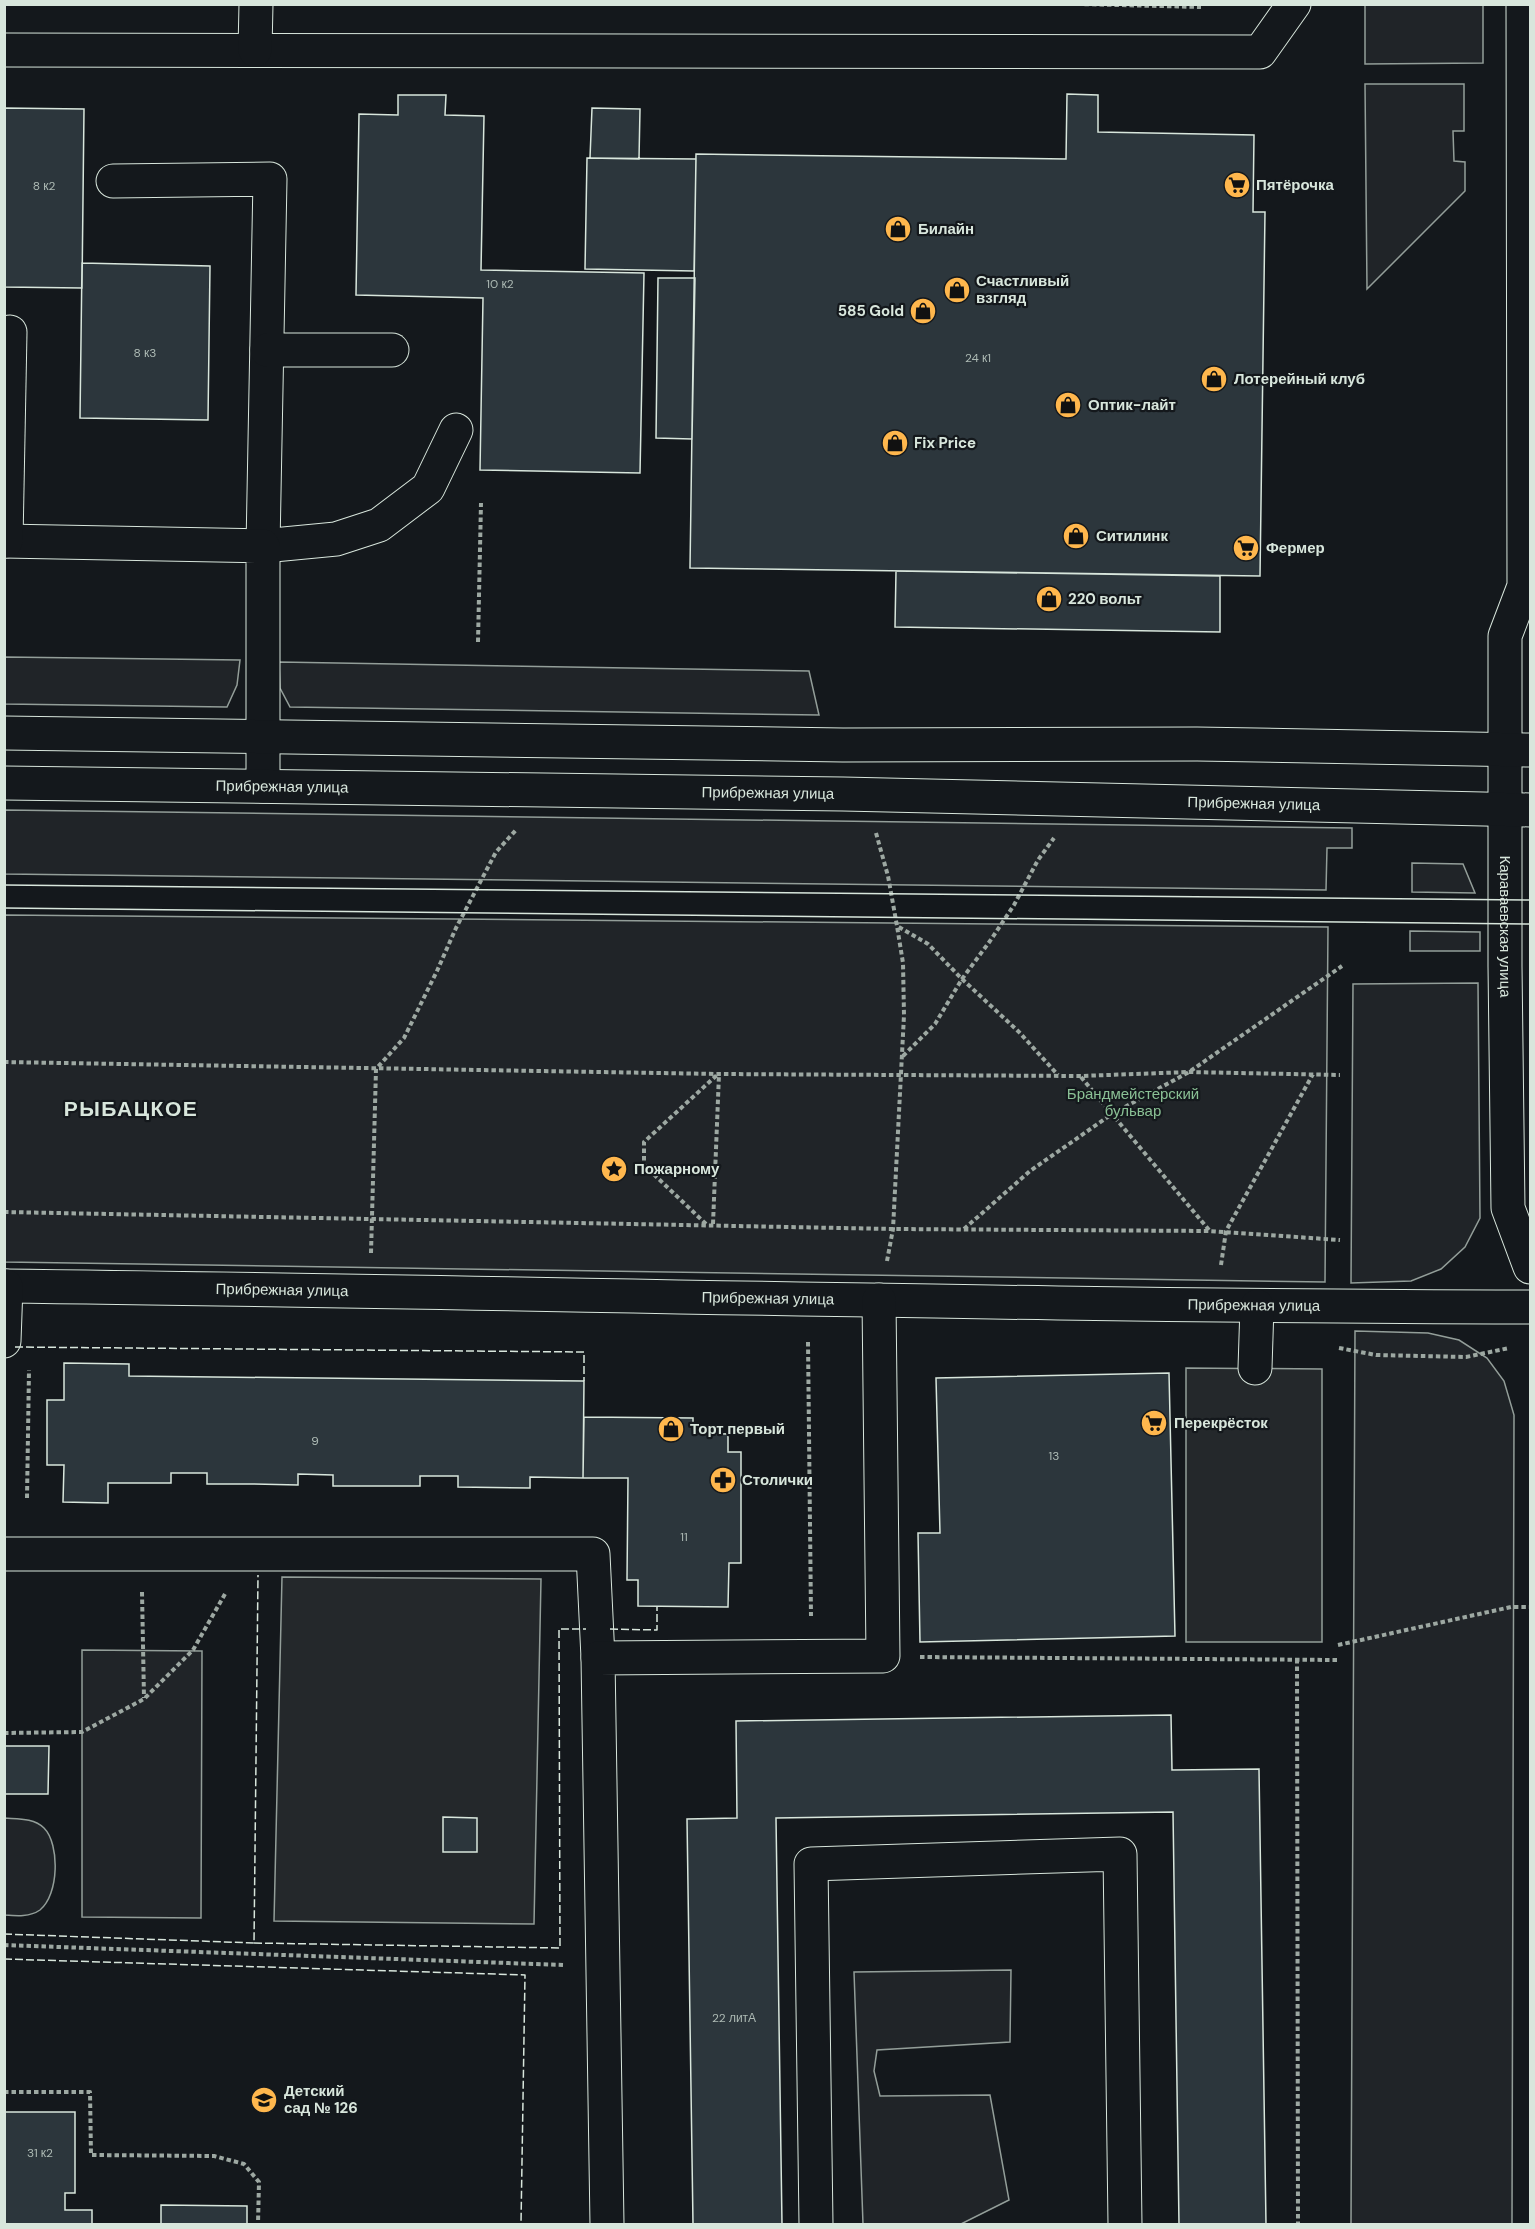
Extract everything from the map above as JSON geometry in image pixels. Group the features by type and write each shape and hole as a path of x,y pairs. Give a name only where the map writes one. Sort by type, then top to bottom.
{"street":[{"path":"255,50 256,4"},
{"path":"4,50 1260,52 1294,4"},
{"name":"Караваевская улица","path":"1523,4 1526,130 1527,592 1505,636 1518,749 1508,1208 1530,1267"},
{"path":"112,181 270,179 263,546 263,786"},
{"path":"10,332 5,541 263,546 336,539 379,525 428,488 456,430"},
{"path":"267,350 392,350"},
{"path":"4,733 843,746 1197,744 1518,749"},
{"path":"843,746 843,794"},
{"name":"Прибрежная улица","path":"4,783 843,794 1518,809"},
{"path":"5,1286 17,1350"},
{"name":"Прибрежная улица","path":"5,1286 370,1290 1257,1306 1530,1307"},
{"path":"598,1658 883,1656 879,1300"},
{"path":"1255,1368 1257,1306"},
{"path":"4,1554 593,1554 598,1658 607,2224"},
{"path":"816,2224 811,1864 1120,1854 1125,2224"}],"path":[{"path":"1077,4 1201,7"},
{"path":"478,642 481,503"},
{"path":"370,1290 376,1069 404,1038 456,928 496,852 523,822"},
{"path":"873,823 888,876 903,963 904,1016 893,1229 879,1300"},
{"path":"903,1056 935,1024 962,979 1014,905 1038,860 1056,836"},
{"path":"897,926 928,944 1020,1032 1059,1076"},
{"path":"963,1229 1030,1172 1112,1114 1189,1072 1342,966"},
{"path":"4,1062 719,1074 1081,1076 1189,1072 1340,1076"},
{"path":"706,1224 644,1165 644,1142 719,1074"},
{"path":"713,1224 719,1074"},
{"path":"1215,1305 1226,1232 1313,1074"},
{"path":"1081,1076 1209,1231"},
{"path":"4,1212 893,1229 1209,1231 1340,1240"},
{"path":"808,1342 811,1656"},
{"path":"1339,1348 1376,1355 1466,1357 1520,1346"},
{"path":"17,1350 27,1498"},
{"path":"141,1554 144,1699"},
{"path":"4,1733 82,1732 144,1699 193,1650 247,1554"},
{"path":"1338,1644 1511,1607 1530,1607"},
{"path":"883,1656 1339,1660"},
{"path":"1298,1659 1298,2224"},
{"path":"4,1945 603,1966"},
{"path":"4,2091 90,2092 91,2155 214,2156 244,2164 259,2182 258,2224"}],"green space":[{"path":"1365,5 1483,5 1483,63 1365,64"},
{"path":"1365,84 1464,84 1464,131 1453,131 1454,161 1465,162 1465,191 1367,289"},
{"path":"5,657 240,660 237,685 227,707 5,704"},
{"path":"279,662 809,671 819,715 290,707 280,688"},
{"path":"5,810 1352,828 1352,848 1327,848 1326,890 5,874"},
{"path":"1412,863 1463,864 1475,893 1412,892"},
{"name":"Брандмейстерский бульвар","path":"5,915 1328,927 1325,1282 5,1262"},
{"path":"1410,931 1480,932 1480,951 1410,951"},
{"path":"1478,983 1480,1218 1465,1247 1441,1269 1411,1281 1351,1283 1353,984"},
{"path":"1355,1331 1428,1333 1459,1340 1487,1358 1504,1381 1514,1415 1512,2224 1351,2224"},
{"path":"82,1650 202,1651 201,1918 82,1917"},
{"path":"5,1818 36,1822 44,1828 53,1845 55,1869 51,1893 40,1910 32,1914 5,1915"},
{"path":"1011,1970 1010,2042 877,2050 874,2071 880,2096 990,2095 1009,2200 961,2224 863,2224 854,1972"}],"shaded area":[{"path":"1186,1368 1322,1369 1322,1642 1186,1642"},
{"path":"282,1577 541,1579 534,1924 274,1921"}],"building":[{"path":"1067,94 1098,95 1098,132 1254,135 1253,212 1265,212 1260,576 690,568 696,154 1066,159"},
{"path":"398,95 446,95 445,115 484,116 481,270 644,273 640,473 480,470 483,298 356,295 359,114 398,115"},
{"path":"4,108 84,109 82,288 4,287"},
{"path":"592,108 640,109 639,159 590,158"},
{"path":"587,158 696,159 694,271 585,269"},
{"path":"82,263 210,266 208,420 80,418"},
{"path":"658,278 695,278 692,439 656,438"},
{"path":"896,571 1220,576 1220,632 895,627"},
{"path":"64,1363 129,1364 129,1376 584,1381 583,1478 530,1477 530,1488 458,1487 458,1476 420,1476 420,1486 333,1486 333,1475 298,1474 298,1485 207,1484 207,1473 171,1473 171,1483 108,1483 108,1503 63,1502 64,1465 47,1465 47,1400 64,1400"},
{"path":"1169,1373 1175,1636 920,1642 918,1533 940,1533 936,1378"},
{"path":"584,1417 693,1418 693,1433 728,1434 728,1452 741,1452 741,1563 729,1563 728,1607 638,1606 638,1580 627,1580 628,1478 583,1478"},
{"path":"1171,1715 1172,1770 1259,1769 1266,2224 1179,2224 1173,1812 776,1818 782,2224 693,2224 687,1819 737,1818 736,1721"},
{"path":"4,1746 49,1746 48,1794 4,1794"},
{"path":"443,1817 477,1818 477,1852 443,1852"},
{"path":"4,2112 75,2112 75,2193 65,2193 65,2210 92,2210 92,2224 4,2224"},
{"path":"161,2205 247,2206 247,2224 161,2224"}],"tram line":[{"path":"4,885 1530,900"},
{"path":"4,908 1530,924"}],"fence":[{"path":"15,1347 584,1352 584,1381"},
{"path":"4,1934 254,1943 258,1575"},
{"path":"610,1629 657,1630 657,1606"},
{"path":"254,1943 560,1948 559,1629 586,1629"},
{"path":"4,1959 525,1975 521,2224"}],"place":[{"name":"Пятёрочка","path":"1237,185"},
{"name":"Билайн","path":"898,229"},
{"name":"Счастливый взгляд","path":"957,290"},
{"name":"585 Gold","path":"923,311"},
{"name":"Лотерейный клуб","path":"1214,379"},
{"name":"Оптик-лайт","path":"1068,405"},
{"name":"Fix Price","path":"895,443"},
{"name":"Ситилинк","path":"1076,536"},
{"name":"Фермер","path":"1246,548"},
{"name":"220 вольт","path":"1049,599"},
{"name":"Пожарному","path":"614,1169"},
{"name":"Перекрёсток","path":"1154,1423"},
{"name":"Торт первый","path":"671,1429"},
{"name":"Столички","path":"723,1480"},
{"name":"Детский сад № 126","path":"264,2100"}],"district":[{"name":"РЫБАЦКОЕ","path":"131,1109"}]}
